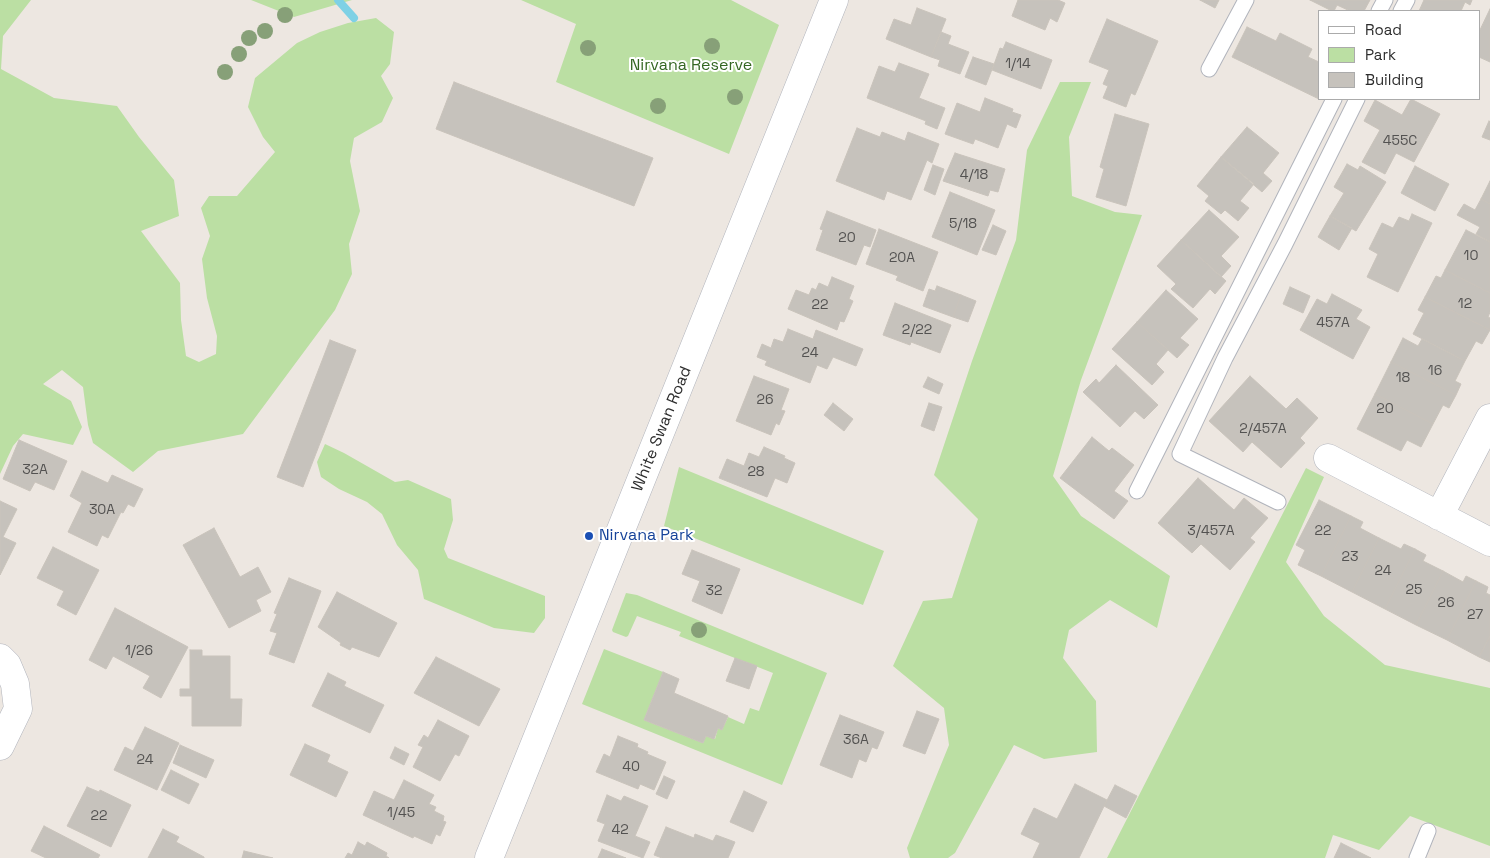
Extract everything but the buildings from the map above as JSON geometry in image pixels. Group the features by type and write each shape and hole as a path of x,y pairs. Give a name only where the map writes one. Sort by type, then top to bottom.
{"main road":[{"name":"White Swan Road","path":"490,858 834,0"},
{"path":"1439,516 1490,418"},
{"path":"1328,458 1439,516 1489,539"},
{"path":"0,658 7,665 16,684 18,709 0,746"}],"lane":[{"path":"1209,69 1246,0"},
{"path":"1137,492 1333,100"},
{"path":"1278,502 1180,454 1225,358 1285,244 1357,100"},
{"path":"1417,858 1428,831"}],"green space":[{"path":"0,0 31,0 3,36 1,69 54,98 117,106 174,180 179,216 141,231 180,283 181,320 186,356 199,362 216,354 217,336 207,298 202,259 210,236 201,208 209,196 237,196 275,152 263,137 248,107 255,78 297,43 320,32 348,23 376,18 394,32 390,64 381,76 393,98 382,122 354,138 350,161 360,211 349,244 352,274 335,310 243,434 158,451 133,472 93,443 88,425 83,387 62,370 43,384 71,401 82,427 73,445 23,434 13,446 0,474"},
{"path":"251,0 352,0 294,17"},
{"name":"Nirvana Reserve","path":"521,0 731,0 779,25 729,154 556,82 576,24"},
{"path":"1060,82 1091,82 1069,137 1072,196 1115,212 1142,215 1081,380 1053,476 1081,516 1170,576 1157,628 1110,600 1069,630 1063,658 1096,701 1097,752 1044,759 1014,745 955,853 948,858 910,858 907,848 949,745 944,708 893,666 923,601 952,598 978,519 934,475 972,361 1016,240 1027,150"},
{"path":"325,444 395,482 408,480 451,499 453,520 444,549 448,558 545,596 545,618 534,633 494,628 424,599 418,570 397,545 382,514 367,502 339,489 321,477 317,462"},
{"path":"679,467 884,551 863,605 664,526"},
{"path":"1306,468 1324,477 1286,562 1324,616 1385,665 1490,688 1490,846 1410,816 1379,850 1333,835 1325,858 1107,858"},
{"path":"626,593 637,595 827,673 782,785 582,704 604,649 663,672 644,720 703,743 706,736 715,739 718,728 722,730 728,717 744,724 750,708 759,711 773,673 679,636 681,632 637,616 628,636 613,632 612,630"}],"waterway":[{"path":"338,0 354,18"}],"place":[{"name":"Nirvana Park","path":"589,536"}]}
